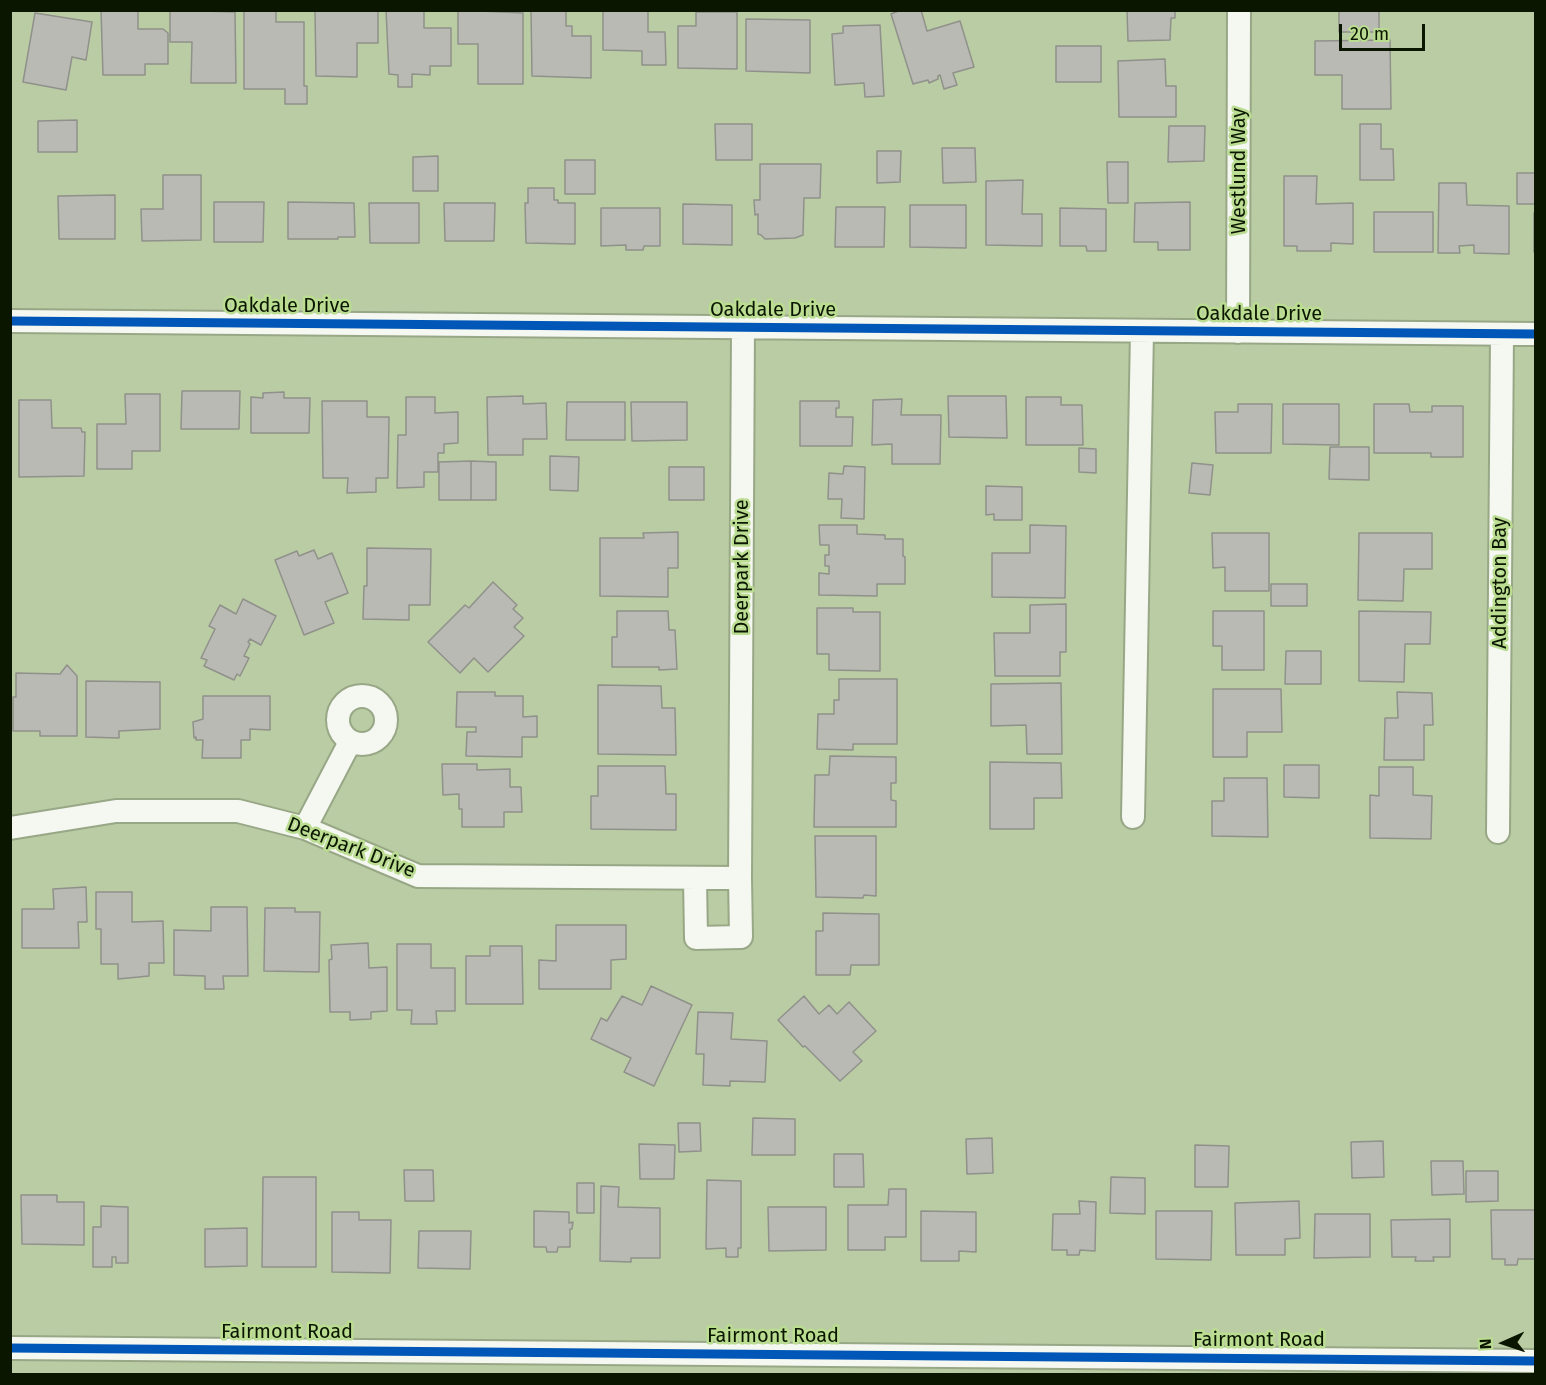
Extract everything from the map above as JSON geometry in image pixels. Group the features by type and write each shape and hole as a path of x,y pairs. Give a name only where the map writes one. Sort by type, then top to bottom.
{"street":[{"name":"Westlund Way","path":"1238,332 1239,10"},
{"name":"Oakdale Drive","path":"10,321 1536,334"},
{"name":"Deerpark Drive","path":"695,878 696,938 741,937 743,327"},
{"path":"1133,817 1142,331"},
{"name":"Addington Bay","path":"1498,832 1502,334"},
{"path":"305,828 350,742"},
{"name":"Deerpark Drive","path":"10,828 116,811 238,811 305,828 418,876 740,878"},
{"name":"Fairmont Road","path":"10,1348 1536,1360"}],"building":[{"path":"101,10 138,10 138,29 163,29 168,33 168,64 145,64 145,75 103,75"},
{"path":"170,10 235,12 236,83 191,83 192,42 170,42"},
{"path":"244,10 276,10 276,22 304,22 304,86 307,86 307,104 285,104 285,89 244,89"},
{"path":"315,10 378,10 378,43 357,43 357,77 316,76"},
{"path":"386,10 424,10 424,28 451,28 451,66 430,66 430,75 412,74 412,87 398,87 398,75 389,74"},
{"path":"458,10 523,13 523,84 478,84 478,44 458,44"},
{"path":"531,10 566,10 566,26 572,26 572,36 591,36 591,78 532,76"},
{"path":"901,10 921,10 927,31 960,21 974,67 953,73 957,85 944,89 940,75 938,79 929,83 928,80 913,84 891,14"},
{"path":"1127,10 1175,10 1175,18 1171,18 1170,40 1128,41"},
{"path":"1339,10 1379,10 1379,32 1339,32"},
{"path":"603,11 648,11 648,32 665,32 666,65 642,65 642,51 603,50"},
{"path":"696,12 737,12 737,69 678,68 678,26 696,26"},
{"path":"35,13 92,22 86,60 72,57 66,90 23,82"},
{"path":"746,19 810,20 810,73 746,71"},
{"path":"880,25 884,96 865,97 864,83 835,85 832,34 843,33 843,26"},
{"path":"1390,40 1391,109 1342,109 1342,75 1315,75 1315,41"},
{"path":"1056,46 1101,46 1101,82 1056,82"},
{"path":"1165,59 1166,86 1176,86 1176,117 1119,117 1118,61"},
{"path":"77,120 77,152 38,152 38,121"},
{"path":"715,124 752,124 752,160 716,160"},
{"path":"1360,124 1381,124 1381,149 1393,149 1394,180 1360,180"},
{"path":"1169,126 1205,126 1204,161 1168,162"},
{"path":"942,148 975,148 976,182 943,183"},
{"path":"877,151 901,151 900,182 877,183"},
{"path":"438,156 438,191 413,191 413,157"},
{"path":"565,160 595,160 595,194 565,194"},
{"path":"1107,162 1128,162 1128,203 1108,203"},
{"path":"760,164 821,164 820,198 804,198 803,235 795,238 765,239 758,234 758,214 755,215 754,200 760,200"},
{"path":"1517,173 1536,173 1536,204 1517,204"},
{"path":"163,175 201,175 201,240 142,241 141,209 163,209"},
{"path":"1284,176 1317,176 1316,204 1353,203 1353,244 1331,243 1331,251 1297,251 1297,246 1284,246"},
{"path":"1023,180 1022,214 1042,214 1042,246 986,245 986,181"},
{"path":"1439,183 1466,183 1467,205 1509,206 1509,254 1474,253 1474,245 1459,246 1460,253 1438,253"},
{"path":"528,188 554,188 554,200 558,200 558,203 575,203 575,244 526,243 525,203 528,203"},
{"path":"115,195 115,239 59,239 58,196"},
{"path":"214,202 264,202 263,242 214,242"},
{"path":"288,202 354,203 355,237 288,239"},
{"path":"1190,202 1190,250 1158,250 1158,242 1134,242 1135,203"},
{"path":"369,203 419,203 419,243 370,243"},
{"path":"444,203 495,203 494,241 445,241"},
{"path":"683,204 732,205 732,245 683,244"},
{"path":"910,205 966,205 966,248 910,247"},
{"path":"836,207 885,207 884,247 835,247"},
{"path":"601,208 660,208 660,246 644,246 643,250 626,250 626,245 601,246"},
{"path":"1060,208 1106,209 1106,251 1087,251 1086,246 1060,246"},
{"path":"1374,212 1433,212 1433,252 1374,252"},
{"path":"1534,213 1536,213 1536,252 1534,252"},
{"path":"182,391 240,391 239,429 181,429"},
{"path":"284,392 284,398 310,398 309,433 251,433 251,397 263,398 263,393"},
{"path":"125,394 160,394 160,451 132,451 132,469 97,469 97,424 126,424"},
{"path":"523,396 523,404 546,403 547,439 523,439 523,455 488,455 487,397"},
{"path":"948,396 1006,396 1007,438 949,437"},
{"path":"406,397 435,397 435,413 458,412 458,443 444,444 444,453 438,453 438,472 424,472 424,487 397,488 398,435 406,435"},
{"path":"1026,397 1061,397 1061,405 1082,405 1083,445 1026,445"},
{"path":"902,399 901,415 941,415 940,464 892,464 892,444 872,445 873,400"},
{"path":"19,400 51,400 52,428 81,428 82,432 85,432 84,476 19,477"},
{"path":"322,401 367,401 367,417 389,417 388,478 376,478 376,492 347,493 348,478 323,478"},
{"path":"800,401 839,401 836,417 853,417 852,446 800,446"},
{"path":"567,402 625,402 625,440 566,440"},
{"path":"631,402 687,402 687,440 632,441"},
{"path":"1238,404 1272,404 1271,453 1216,453 1215,412 1238,412"},
{"path":"1283,404 1339,404 1339,445 1283,444"},
{"path":"1374,404 1409,404 1410,412 1432,412 1432,406 1463,406 1463,457 1431,457 1431,453 1374,453"},
{"path":"1330,447 1369,447 1369,480 1329,479"},
{"path":"1079,448 1096,449 1096,473 1079,472"},
{"path":"550,456 579,457 578,491 550,490"},
{"path":"471,461 496,462 496,500 471,500"},
{"path":"471,461 471,500 439,500 439,462"},
{"path":"1192,463 1213,465 1210,495 1189,493"},
{"path":"844,466 865,467 864,519 841,518 842,499 828,499 829,473 843,474"},
{"path":"669,467 704,467 704,500 669,500"},
{"path":"986,486 1022,487 1022,520 994,520 994,514 986,515"},
{"path":"819,525 857,525 857,534 885,535 885,539 903,539 905,584 877,584 877,596 819,595 819,573 829,574 829,566 825,566 825,555 829,555 829,545 820,545"},
{"path":"1030,525 1066,526 1065,598 992,597 992,553 1030,553"},
{"path":"678,532 678,568 668,568 668,597 600,596 600,538 644,538 643,533"},
{"path":"1212,533 1269,533 1269,591 1225,591 1225,567 1213,568"},
{"path":"1359,533 1432,533 1432,569 1404,569 1403,601 1358,600"},
{"path":"367,548 431,549 430,605 409,605 409,620 363,619 364,586 367,586"},
{"path":"314,550 318,559 332,553 348,593 325,602 334,623 304,635 275,560 297,551 299,556"},
{"path":"493,582 517,605 513,609 523,618 514,627 524,636 488,672 474,658 460,673 428,642 465,605 469,608"},
{"path":"1271,584 1307,584 1307,606 1271,606"},
{"path":"243,599 276,616 261,645 250,639 248,642 250,644 244,656 249,658 240,676 237,674 234,680 204,666 207,660 201,658 215,629 209,626 220,605 236,614"},
{"path":"1066,604 1066,652 1060,652 1060,676 995,676 994,633 1030,633 1030,605"},
{"path":"817,608 853,608 853,612 880,612 880,671 829,670 829,654 817,654"},
{"path":"617,611 668,611 669,630 675,630 677,669 612,667 612,637 617,637"},
{"path":"1213,611 1264,611 1264,670 1222,670 1222,646 1213,646"},
{"path":"1359,611 1431,612 1430,644 1405,644 1404,682 1359,681"},
{"path":"1286,651 1321,651 1321,684 1285,684"},
{"path":"67,665 77,676 77,736 40,736 40,731 13,731 16,673 60,674"},
{"path":"839,679 897,679 897,744 853,744 853,750 817,749 818,714 834,714 834,700 839,700"},
{"path":"86,681 160,682 160,729 119,731 119,738 86,737"},
{"path":"1061,683 1062,754 1027,754 1026,725 991,726 991,684"},
{"path":"598,685 661,686 662,708 675,708 676,755 598,754"},
{"path":"1213,689 1281,689 1282,732 1247,732 1247,757 1213,757"},
{"path":"457,692 495,692 495,696 523,696 523,717 537,716 537,737 522,737 522,757 466,756 467,732 476,732 476,727 456,727"},
{"path":"1397,692 1432,693 1433,725 1424,725 1424,760 1384,760 1385,718 1398,718"},
{"path":"203,696 270,696 270,730 250,729 250,740 241,740 241,758 202,758 203,740 194,738 193,722 203,719"},
{"path":"830,756 896,757 896,783 891,783 891,800 896,801 896,827 814,827 815,775 829,775"},
{"path":"990,762 1061,763 1062,798 1034,798 1034,829 990,829"},
{"path":"442,764 477,764 477,770 510,769 510,787 521,787 522,812 504,812 504,827 462,827 459,794 443,795"},
{"path":"1284,765 1319,765 1319,798 1284,797"},
{"path":"598,766 665,766 666,794 676,794 676,830 591,829 591,796 598,796"},
{"path":"1379,767 1413,767 1413,795 1432,796 1431,839 1370,838 1370,795 1379,796"},
{"path":"1224,778 1267,778 1268,837 1212,836 1212,801 1224,801"},
{"path":"815,836 876,836 876,896 816,897"},
{"path":"86,887 87,922 78,922 79,948 22,948 22,909 54,909 53,889"},
{"path":"96,892 132,892 132,922 163,921 164,963 149,963 149,976 118,979 118,964 101,964 101,929 96,929"},
{"path":"211,907 247,907 248,976 223,976 224,989 205,989 205,976 174,975 174,930 211,931"},
{"path":"265,908 295,908 295,912 320,912 319,972 264,971"},
{"path":"823,913 879,914 879,965 851,965 850,975 816,975 816,931 823,931"},
{"path":"556,925 626,925 626,959 611,960 611,989 539,989 539,960 556,961"},
{"path":"368,943 369,968 387,967 387,1011 371,1012 371,1019 350,1020 350,1012 330,1012 331,945"},
{"path":"397,944 431,944 431,968 455,968 455,1011 436,1011 437,1024 411,1024 412,1010 397,1010"},
{"path":"490,946 522,946 523,1004 466,1004 466,956 490,956"},
{"path":"651,986 692,1005 654,1086 624,1072 631,1058 591,1039 601,1018 607,1021 622,996 642,1005"},
{"path":"804,996 819,1014 829,1005 837,1014 849,1002 876,1031 853,1052 862,1061 840,1081 778,1020"},
{"path":"698,1012 733,1013 731,1039 767,1041 765,1082 730,1081 730,1086 703,1085 704,1054 696,1054"},
{"path":"753,1118 795,1119 795,1155 752,1155"},
{"path":"678,1123 700,1123 701,1151 679,1152"},
{"path":"992,1138 993,1173 967,1174 966,1139"},
{"path":"1383,1141 1384,1177 1352,1178 1351,1142"},
{"path":"639,1144 675,1145 674,1179 640,1179"},
{"path":"1195,1145 1229,1146 1228,1187 1195,1187"},
{"path":"834,1154 863,1154 864,1187 834,1187"},
{"path":"1431,1161 1463,1161 1464,1194 1432,1195"},
{"path":"404,1170 433,1170 434,1201 405,1201"},
{"path":"1466,1171 1498,1171 1498,1201 1466,1202"},
{"path":"263,1177 316,1177 316,1267 262,1267"},
{"path":"1111,1177 1145,1178 1145,1214 1110,1213"},
{"path":"707,1180 741,1181 741,1248 738,1248 738,1257 726,1257 726,1248 706,1249"},
{"path":"577,1183 594,1183 594,1213 577,1213"},
{"path":"601,1186 619,1187 618,1207 660,1208 660,1258 631,1258 631,1262 600,1261"},
{"path":"889,1189 906,1189 906,1237 885,1237 885,1250 848,1250 848,1205 888,1205"},
{"path":"21,1195 57,1195 57,1202 84,1202 84,1245 22,1244"},
{"path":"1079,1201 1096,1202 1095,1251 1080,1250 1079,1255 1067,1255 1067,1250 1052,1250 1053,1214 1080,1214"},
{"path":"1299,1201 1300,1238 1285,1239 1285,1255 1236,1255 1235,1203"},
{"path":"101,1206 128,1207 128,1263 116,1263 116,1257 112,1257 112,1267 93,1267 93,1227 101,1227"},
{"path":"768,1207 826,1207 826,1250 769,1251"},
{"path":"1491,1210 1536,1210 1536,1259 1518,1259 1517,1265 1505,1265 1505,1259 1492,1259"},
{"path":"534,1211 569,1212 569,1223 573,1222 572,1229 570,1229 570,1247 558,1247 557,1252 547,1252 546,1247 534,1247"},
{"path":"921,1211 976,1212 976,1252 959,1251 959,1261 921,1261"},
{"path":"1156,1211 1212,1211 1211,1260 1156,1259"},
{"path":"332,1212 359,1212 359,1220 391,1220 390,1273 332,1272"},
{"path":"1315,1214 1370,1214 1370,1257 1314,1258"},
{"path":"1450,1219 1450,1257 1433,1257 1434,1261 1415,1261 1416,1257 1392,1257 1391,1220"},
{"path":"247,1228 247,1266 205,1267 205,1229"},
{"path":"419,1231 471,1231 470,1269 418,1268"}],"cycle path":[{"path":"10,321 1536,334"},
{"path":"10,1348 1536,1361"}]}
